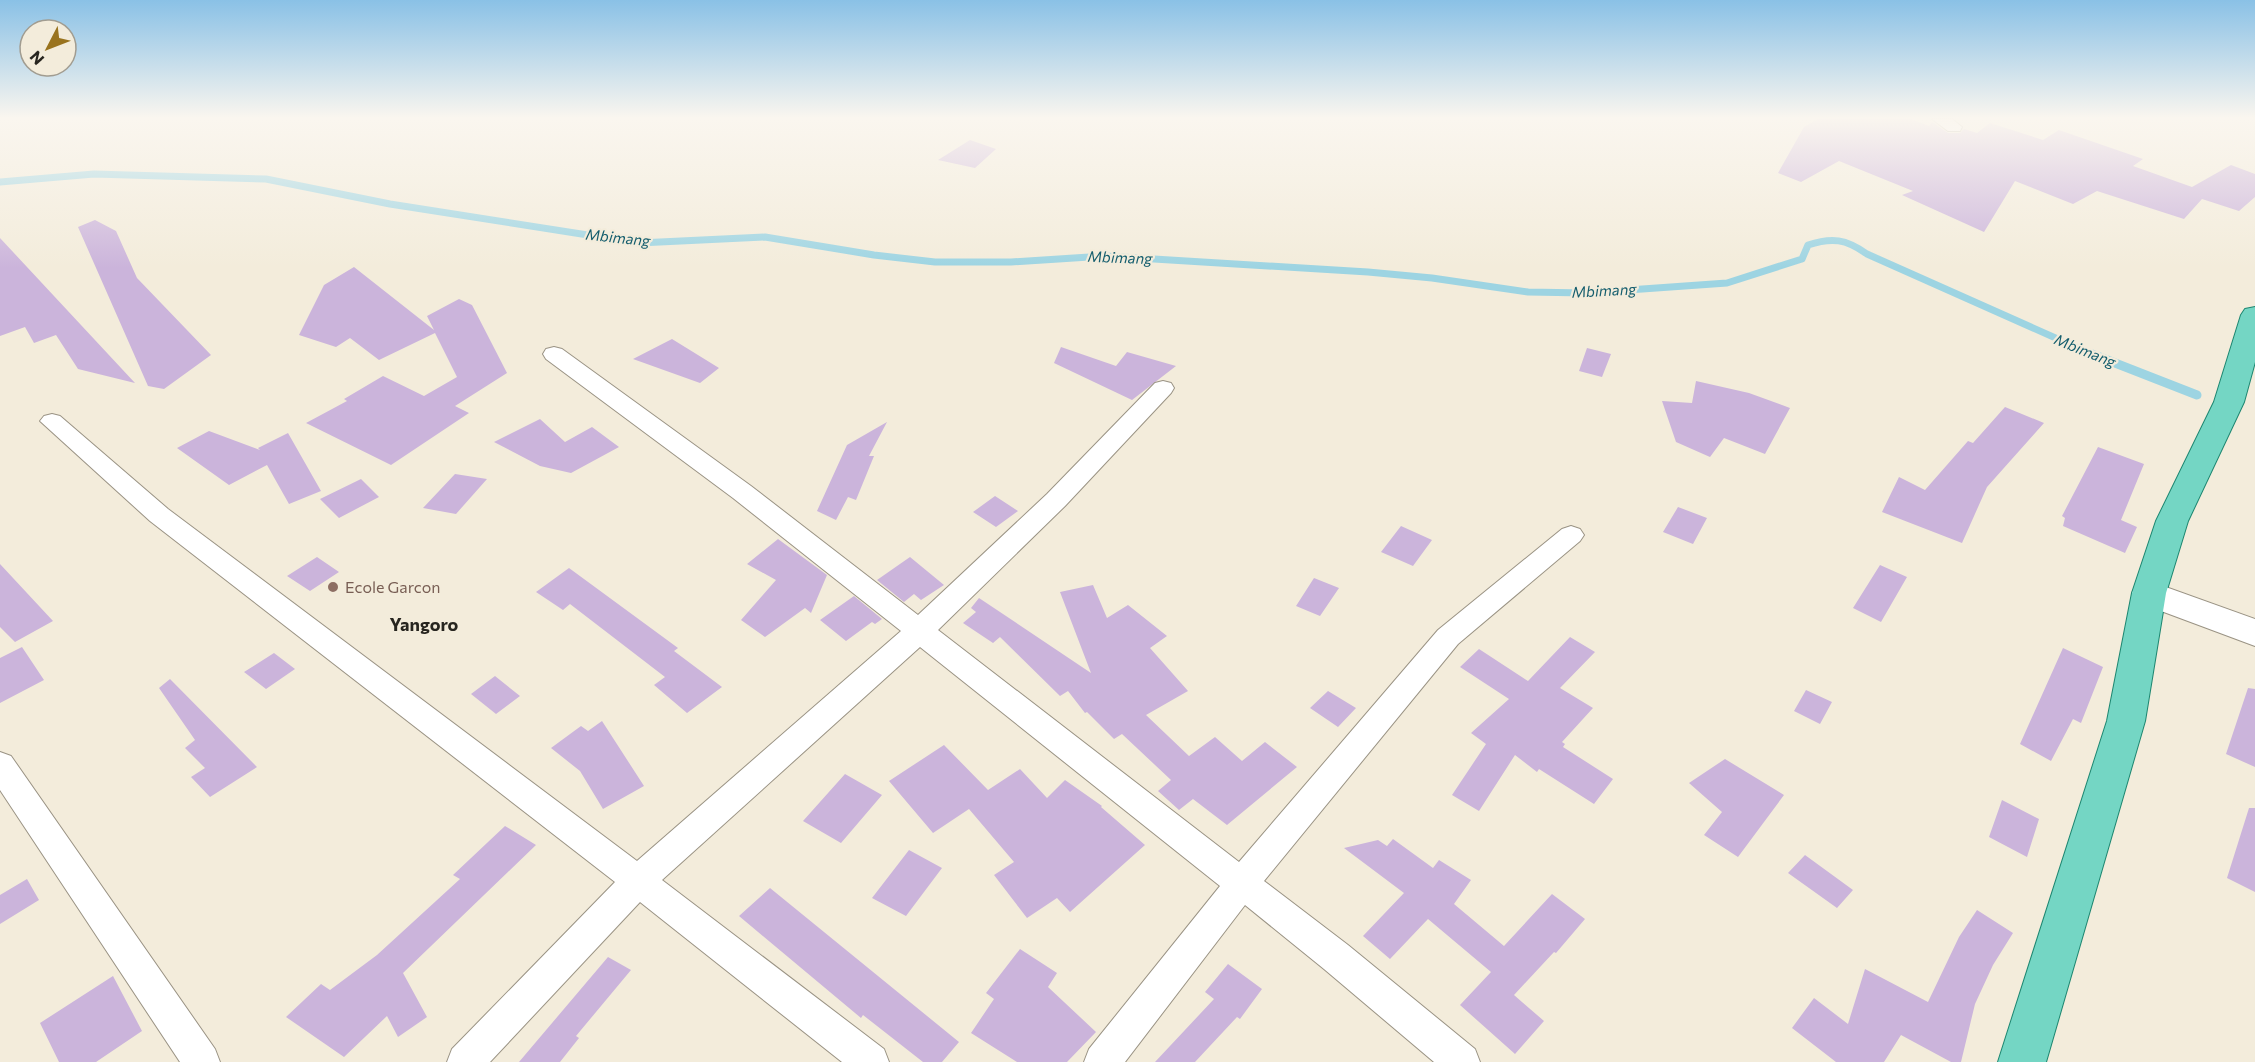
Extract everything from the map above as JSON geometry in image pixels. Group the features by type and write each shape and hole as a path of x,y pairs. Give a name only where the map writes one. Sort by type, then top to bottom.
{"main road":[{"path":"2022,1062 2126,721 2149,593 2172,521 2229,402 2255,315"}],"street":[{"path":"554,354 742,492 1336,957 1462,1062"},
{"path":"465,1062 638,881 919,631 1056,500 1163,388"},
{"path":"52,421 159,515 871,1062"},
{"path":"1102,1062 1242,883 1448,637 1571,535"},
{"path":"2149,593 2255,633"},
{"path":"0,765 202,1062"}],"building":[{"path":"1781,169 1825,169 1801,182 1778,173"},
{"path":"1858,169 2140,169 2192,187 2225,169 2240,169 2255,174 2255,197 2239,211 2202,199 2184,219 2097,191 2073,204 2015,181 1984,232 1902,195 1913,191"},
{"path":"95,220 116,231 137,278 211,355 164,389 148,386 78,227"},
{"path":"0,238 135,383 78,369 56,335 34,343 25,327 0,336"},
{"path":"354,267 434,330 427,316 459,299 472,305 507,373 455,406 469,413 391,465 306,423 347,401 344,399 383,376 424,396 457,377 435,333 379,360 350,338 336,347 299,335 324,285"},
{"path":"672,339 719,368 700,383 633,359"},
{"path":"1061,347 1116,366 1127,352 1176,366 1132,400 1054,363"},
{"path":"1587,348 1611,354 1602,377 1579,371"},
{"path":"1696,381 1749,393 1790,408 1765,454 1724,438 1710,457 1676,442 1662,401 1692,403"},
{"path":"2005,407 2044,423 1987,487 1962,543 1882,512 1899,477 1925,490 1968,441 1973,443"},
{"path":"540,419 565,442 592,427 619,447 571,473 540,466 494,442"},
{"path":"887,422 869,456 874,456 856,500 848,497 836,520 817,511 847,445"},
{"path":"209,431 260,450 258,448 288,433 321,491 289,504 267,465 229,485 177,448"},
{"path":"2098,447 2144,464 2121,520 2137,527 2125,553 2063,526 2065,518 2062,516"},
{"path":"455,474 487,479 456,514 423,508"},
{"path":"361,479 379,497 339,518 320,499"},
{"path":"995,496 1018,511 996,527 973,512"},
{"path":"1678,507 1707,518 1693,544 1663,532"},
{"path":"1401,526 1432,540 1413,566 1381,552"},
{"path":"778,539 827,575 811,613 805,608 765,637 741,620 776,580 747,564"},
{"path":"317,557 339,572 310,591 287,576"},
{"path":"910,557 944,585 921,600 914,594 904,602 877,580"},
{"path":"0,564 53,621 15,642 0,627"},
{"path":"1880,565 1907,577 1881,622 1853,608"},
{"path":"569,568 678,648 674,651 722,687 687,713 654,685 665,677 570,604 563,610 536,592"},
{"path":"1314,578 1339,588 1320,616 1296,606"},
{"path":"1093,585 1107,618 1128,605 1167,636 1150,648 1188,691 1146,715 1189,756 1215,737 1242,761 1265,742 1297,767 1227,825 1193,799 1179,810 1158,791 1171,780 1122,734 1114,739 1087,712 1085,713 1068,691 1060,696 1000,637 993,643 963,623 976,612 971,608 979,598 1091,673 1060,592"},
{"path":"854,596 882,619 875,624 872,622 846,641 820,620"},
{"path":"1570,637 1595,652 1560,688 1593,708 1562,742 1565,744 1563,747 1613,779 1594,804 1539,769 1537,772 1515,755 1479,811 1452,795 1486,744 1471,733 1509,699 1460,667 1479,649 1528,681"},
{"path":"22,647 44,680 0,703 0,658"},
{"path":"2063,648 2103,667 2081,723 2073,719 2051,761 2020,744"},
{"path":"274,653 295,669 266,689 244,672"},
{"path":"495,676 520,696 496,714 471,694"},
{"path":"170,679 257,767 210,797 191,777 205,768 185,748 195,740 159,688"},
{"path":"2248,688 2255,689 2255,767 2226,754"},
{"path":"1806,690 1832,702 1820,724 1794,711"},
{"path":"1328,691 1356,708 1338,727 1310,708"},
{"path":"602,721 644,786 603,809 580,771 551,748 581,726 588,731"},
{"path":"944,745 988,790 1020,769 1047,798 1065,780 1102,806 1145,845 1070,912 1057,898 1027,918 994,875 1014,862 969,809 933,833 889,781"},
{"path":"1725,759 1784,795 1738,857 1704,835 1722,812 1689,783"},
{"path":"845,774 882,795 841,843 803,821"},
{"path":"2002,800 2039,819 2027,857 1989,837"},
{"path":"2249,808 2255,808 2255,892 2227,878"},
{"path":"505,826 536,845 403,973 427,1017 398,1037 387,1016 344,1057 286,1017 321,984 330,990 377,955 460,879 453,875"},
{"path":"1393,839 1433,868 1439,860 1471,880 1454,904 1504,946 1552,894 1585,919 1556,953 1554,952 1514,995 1544,1021 1515,1054 1460,1005 1491,972 1428,919 1390,959 1363,936 1404,893 1344,848 1378,840 1387,846"},
{"path":"909,850 942,868 906,916 872,898"},
{"path":"1805,855 1853,890 1837,908 1788,873"},
{"path":"27,879 39,900 0,924 0,895"},
{"path":"770,888 959,1042 942,1062 923,1062 863,1015 861,1018 739,916"},
{"path":"1977,910 2013,933 1993,965 1975,1004 1961,1062 1951,1062 1901,1035 1884,1062 1836,1062 1792,1028 1814,998 1848,1024 1865,969 1928,1002 1959,937"},
{"path":"1020,949 1057,973 1048,987 1096,1032 1067,1062 1017,1062 971,1033 994,999 986,993"},
{"path":"608,957 631,970 576,1036 579,1038 560,1062 519,1062"},
{"path":"1228,964 1262,989 1240,1019 1237,1017 1195,1062 1155,1062 1214,999 1205,992"},
{"path":"113,976 142,1031 96,1062 59,1062 40,1023"}],"waterway":[{"name":"Mbimang","path":"0,182 94,174 266,179 390,204 639,243 765,237 874,255 935,262 1011,262 1105,256 1368,272 1432,278 1528,292 1586,293 1727,283 1802,259 1808,245 1832,240 1852,245 1867,254 2096,356"},
{"name":"Mbimang","path":"2092,354 2197,395"}],"place":[{"name":"Ecole Garcon","path":"333,587"}],"district":[{"name":"Yangoro","path":"424,625"}]}
